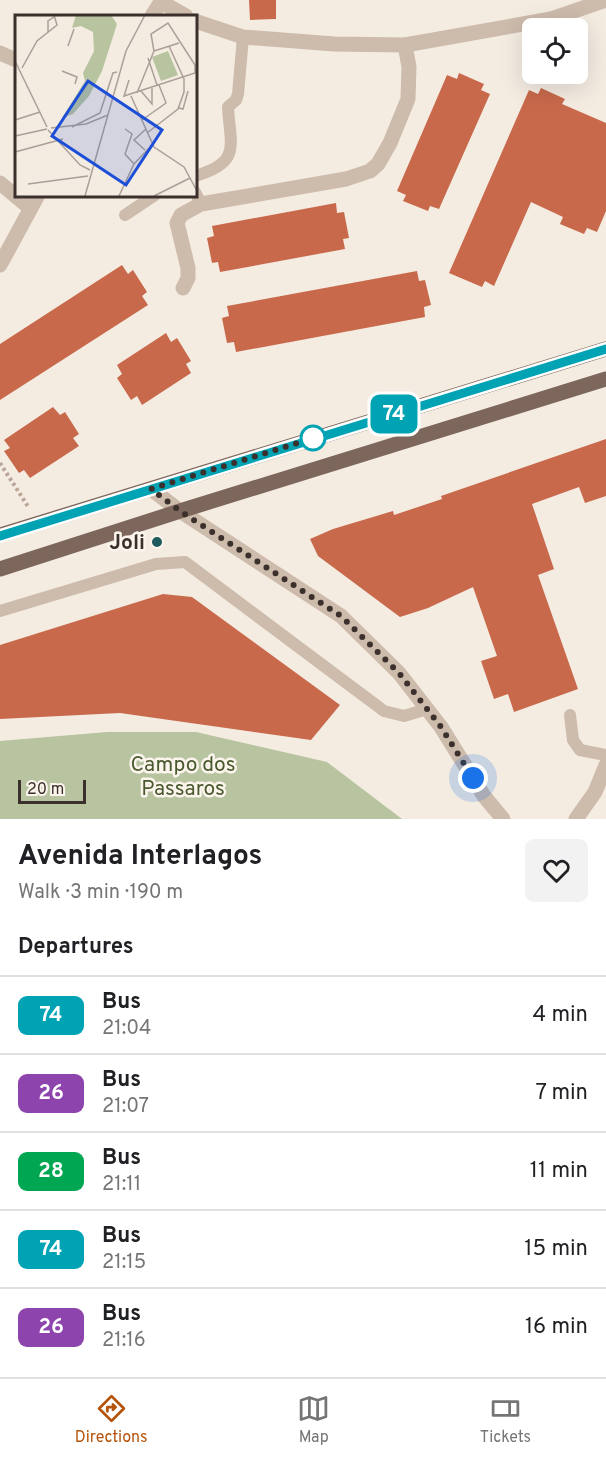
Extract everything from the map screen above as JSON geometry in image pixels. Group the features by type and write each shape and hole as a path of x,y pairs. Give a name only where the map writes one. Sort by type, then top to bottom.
{"main road":[{"path":"0,536 606,349"},
{"path":"0,569 606,379"}],"street":[{"path":"196,21 243,37 334,44 405,45 551,20 606,0"},
{"path":"153,15 161,1 184,15"},
{"path":"183,288 188,278 188,268 177,223 181,215 198,198 346,179 370,171 378,164 390,143 408,99 409,67 405,45"},
{"path":"0,53 15,60"},
{"path":"0,183 15,191"},
{"path":"0,265 34,202"},
{"path":"151,489 180,511 341,616 399,673 441,727 484,796 503,819"},
{"path":"589,819 595,792 606,765"},
{"path":"576,819 595,792"}],"lane":[{"path":"196,176 218,167 231,152 228,107 236,100 238,94 243,37"},
{"path":"125,215 154,196"},
{"path":"0,611 156,564 185,562 384,711 404,716 426,709"},
{"path":"570,715 573,740 580,750 606,755"}],"path":[{"path":"0,463 39,523"}],"green space":[{"name":"Campo dos Passaros","path":"107,732 196,732 327,762 402,819 0,819 0,741"}],"building":[{"path":"249,0 276,0 276,19 250,20"},
{"path":"459,73 484,84 481,90 490,94 439,209 430,206 428,211 403,201 406,195 397,191 447,75 457,79"},
{"path":"541,88 565,99 562,104 606,123 606,211 597,232 587,228 584,234 560,224 563,217 531,202 494,286 485,281 482,287 449,273 529,90 538,94"},
{"path":"336,203 337,213 344,212 349,238 343,239 345,249 220,272 218,262 212,263 207,238 214,236 212,226"},
{"path":"122,265 128,274 133,270 147,292 142,296 148,305 0,400 0,344"},
{"path":"417,271 419,281 425,280 431,305 424,307 425,317 236,352 234,342 227,343 222,318 229,316 227,306"},
{"path":"166,333 171,342 177,338 191,361 186,364 191,373 142,405 137,396 131,400 117,378 122,374 117,365"},
{"path":"53,407 60,415 65,412 79,434 73,438 79,446 30,478 24,470 19,473 4,451 10,448 4,440"},
{"path":"606,439 606,496 585,503 579,487 532,504 554,569 538,575 578,689 514,712 508,694 494,699 481,661 497,656 473,587 428,608 400,617 318,556 310,539 333,529 393,511 394,515 442,499 441,496"},
{"path":"163,594 192,597 340,705 311,740 120,713 0,719 0,645"}],"bus line":[{"name":"74","path":"0,536 606,349"}],"place":[{"name":"Joli","path":"157,542"}],"route":[{"path":"313,438 320,436 151,489 180,511 341,616 399,673 441,727 473,778"}]}
